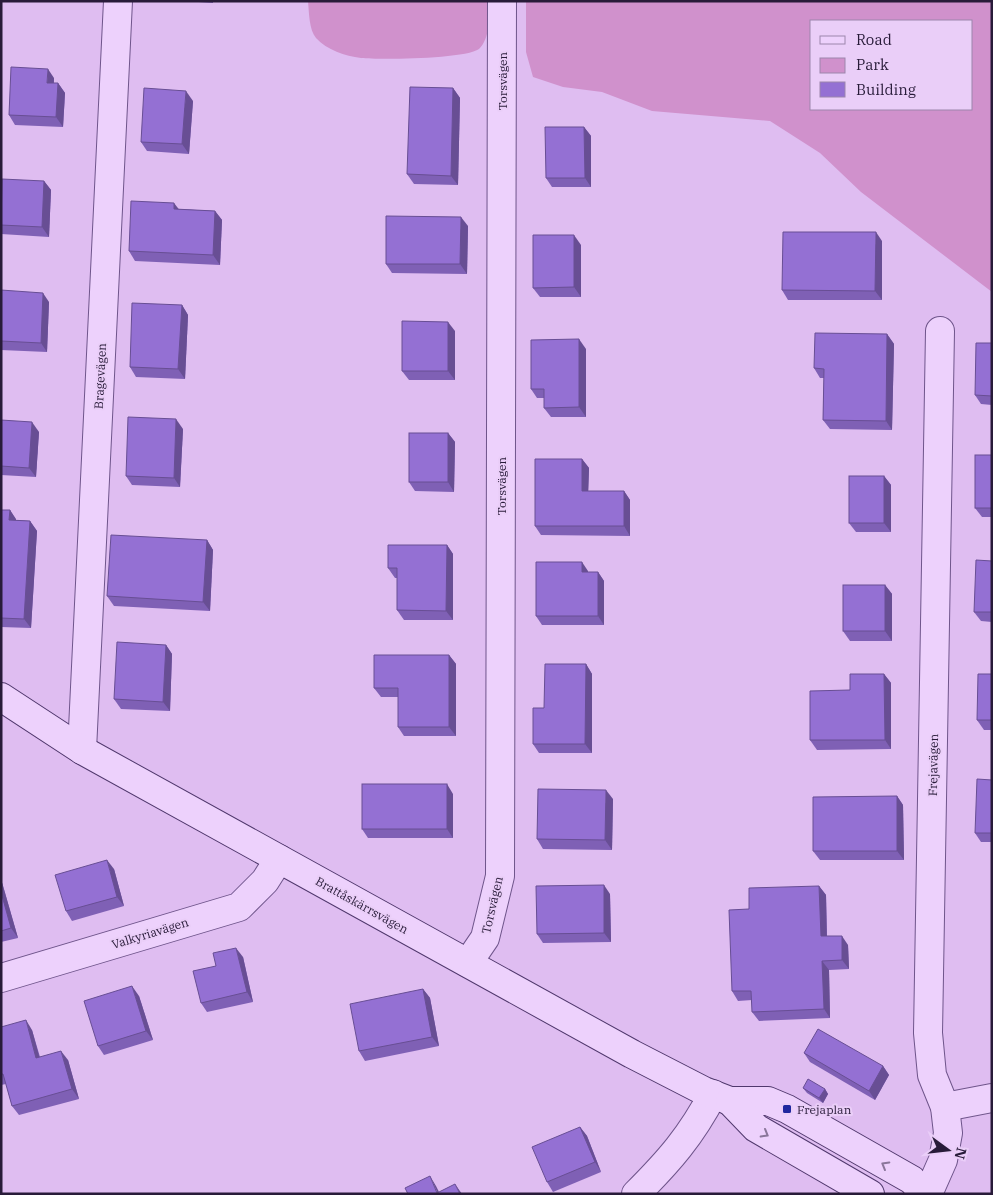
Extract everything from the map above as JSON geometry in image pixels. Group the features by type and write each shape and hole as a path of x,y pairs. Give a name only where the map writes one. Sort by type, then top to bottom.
{"street":[{"name":"Bragevägen","path":"82,750 118,1"},
{"name":"Torsvägen","path":"468,963 485,938 500,876 502,1"},
{"name":"Frejavägen","path":"926,1194 943,1160 948,1133 945,1108 932,1075 928,1033 940,331"},
{"name":"Brattåskärrsvägen","path":"1,697 82,750 632,1054 721,1098 756,1128 870,1194"},
{"name":"Valkyriavägen","path":"1,978 239,907 265,881 279,859"},
{"name":"Brattåskärrsvägen","path":"721,1098 768,1101 787,1109 912,1180 926,1194"},
{"path":"636,1194 673,1156 700,1120 721,1098"},
{"path":"945,1108 992,1098"}],"green space":[{"path":"308,1 490,1 489,26 483,45 471,52 441,57 361,58 337,52 325,46 316,38 311,26"},
{"path":"526,1 992,1 992,292 861,192 820,153 770,121 652,111 602,92 563,87 533,77 526,52"}],"building":[{"path":"11,67 48,69 47,83 58,83 56,117 9,115"},
{"path":"410,87 453,88 451,176 407,174"},
{"path":"144,88 186,91 182,144 141,142"},
{"path":"545,127 584,127 585,178 546,178"},
{"path":"2,179 44,181 42,227 1,225"},
{"path":"131,201 174,203 174,209 215,211 213,255 129,251"},
{"path":"386,216 461,217 460,264 386,264"},
{"path":"783,232 876,232 875,291 782,290"},
{"path":"533,235 574,235 574,287 533,288"},
{"path":"1,290 43,293 41,343 1,341"},
{"path":"132,303 182,305 178,369 130,367"},
{"path":"402,321 448,322 448,371 402,371"},
{"path":"815,333 887,334 886,421 823,420 824,369 814,368"},
{"path":"579,339 579,407 544,408 544,389 531,389 531,340"},
{"path":"976,343 992,343 992,396 975,395"},
{"path":"128,417 176,419 174,478 126,476"},
{"path":"1,420 32,422 29,468 1,466"},
{"path":"409,433 448,433 448,482 409,482"},
{"path":"975,455 992,455 992,508 975,508"},
{"path":"535,459 582,459 582,491 624,491 624,526 535,526"},
{"path":"849,476 884,476 884,523 849,523"},
{"path":"1,510 10,510 9,520 30,521 24,619 1,618"},
{"path":"111,535 207,540 203,602 107,596"},
{"path":"388,545 447,545 446,611 397,610 397,568 388,568"},
{"path":"976,560 992,561 992,612 974,612"},
{"path":"536,562 582,562 582,572 598,572 598,616 536,616"},
{"path":"843,585 885,585 885,631 843,631"},
{"path":"117,642 166,645 163,702 114,699"},
{"path":"374,655 449,655 449,727 398,727 398,688 374,688"},
{"path":"545,664 586,664 585,744 533,744 533,708 544,708"},
{"path":"850,674 884,674 885,740 810,740 810,691 850,690"},
{"path":"978,674 992,674 992,720 977,720"},
{"path":"977,779 992,780 992,833 975,833"},
{"path":"362,784 447,784 447,829 362,829"},
{"path":"538,789 606,790 605,840 537,839"},
{"path":"897,796 897,851 813,851 813,797"},
{"path":"107,860 117,897 66,911 55,875"},
{"path":"604,885 604,933 537,934 536,886"},
{"path":"819,886 821,936 842,936 842,960 822,961 824,1009 752,1012 751,991 732,991 729,910 749,909 749,888"},
{"path":"1,892 11,928 1,931"},
{"path":"236,948 247,992 201,1003 193,971 216,966 213,953"},
{"path":"132,986 146,1031 98,1046 84,1001"},
{"path":"423,989 432,1037 359,1051 350,1004"},
{"path":"26,1020 36,1058 61,1051 72,1089 12,1106 3,1074 1,1074 1,1027"},
{"path":"818,1029 883,1066 869,1091 804,1053"},
{"path":"808,1079 825,1089 819,1098 803,1088"},
{"path":"580,1127 595,1162 547,1182 532,1147"},
{"path":"430,1176 437,1193 455,1184 460,1194 408,1194 405,1188"}],"place":[{"name":"Frejaplan","path":"787,1109"}]}
